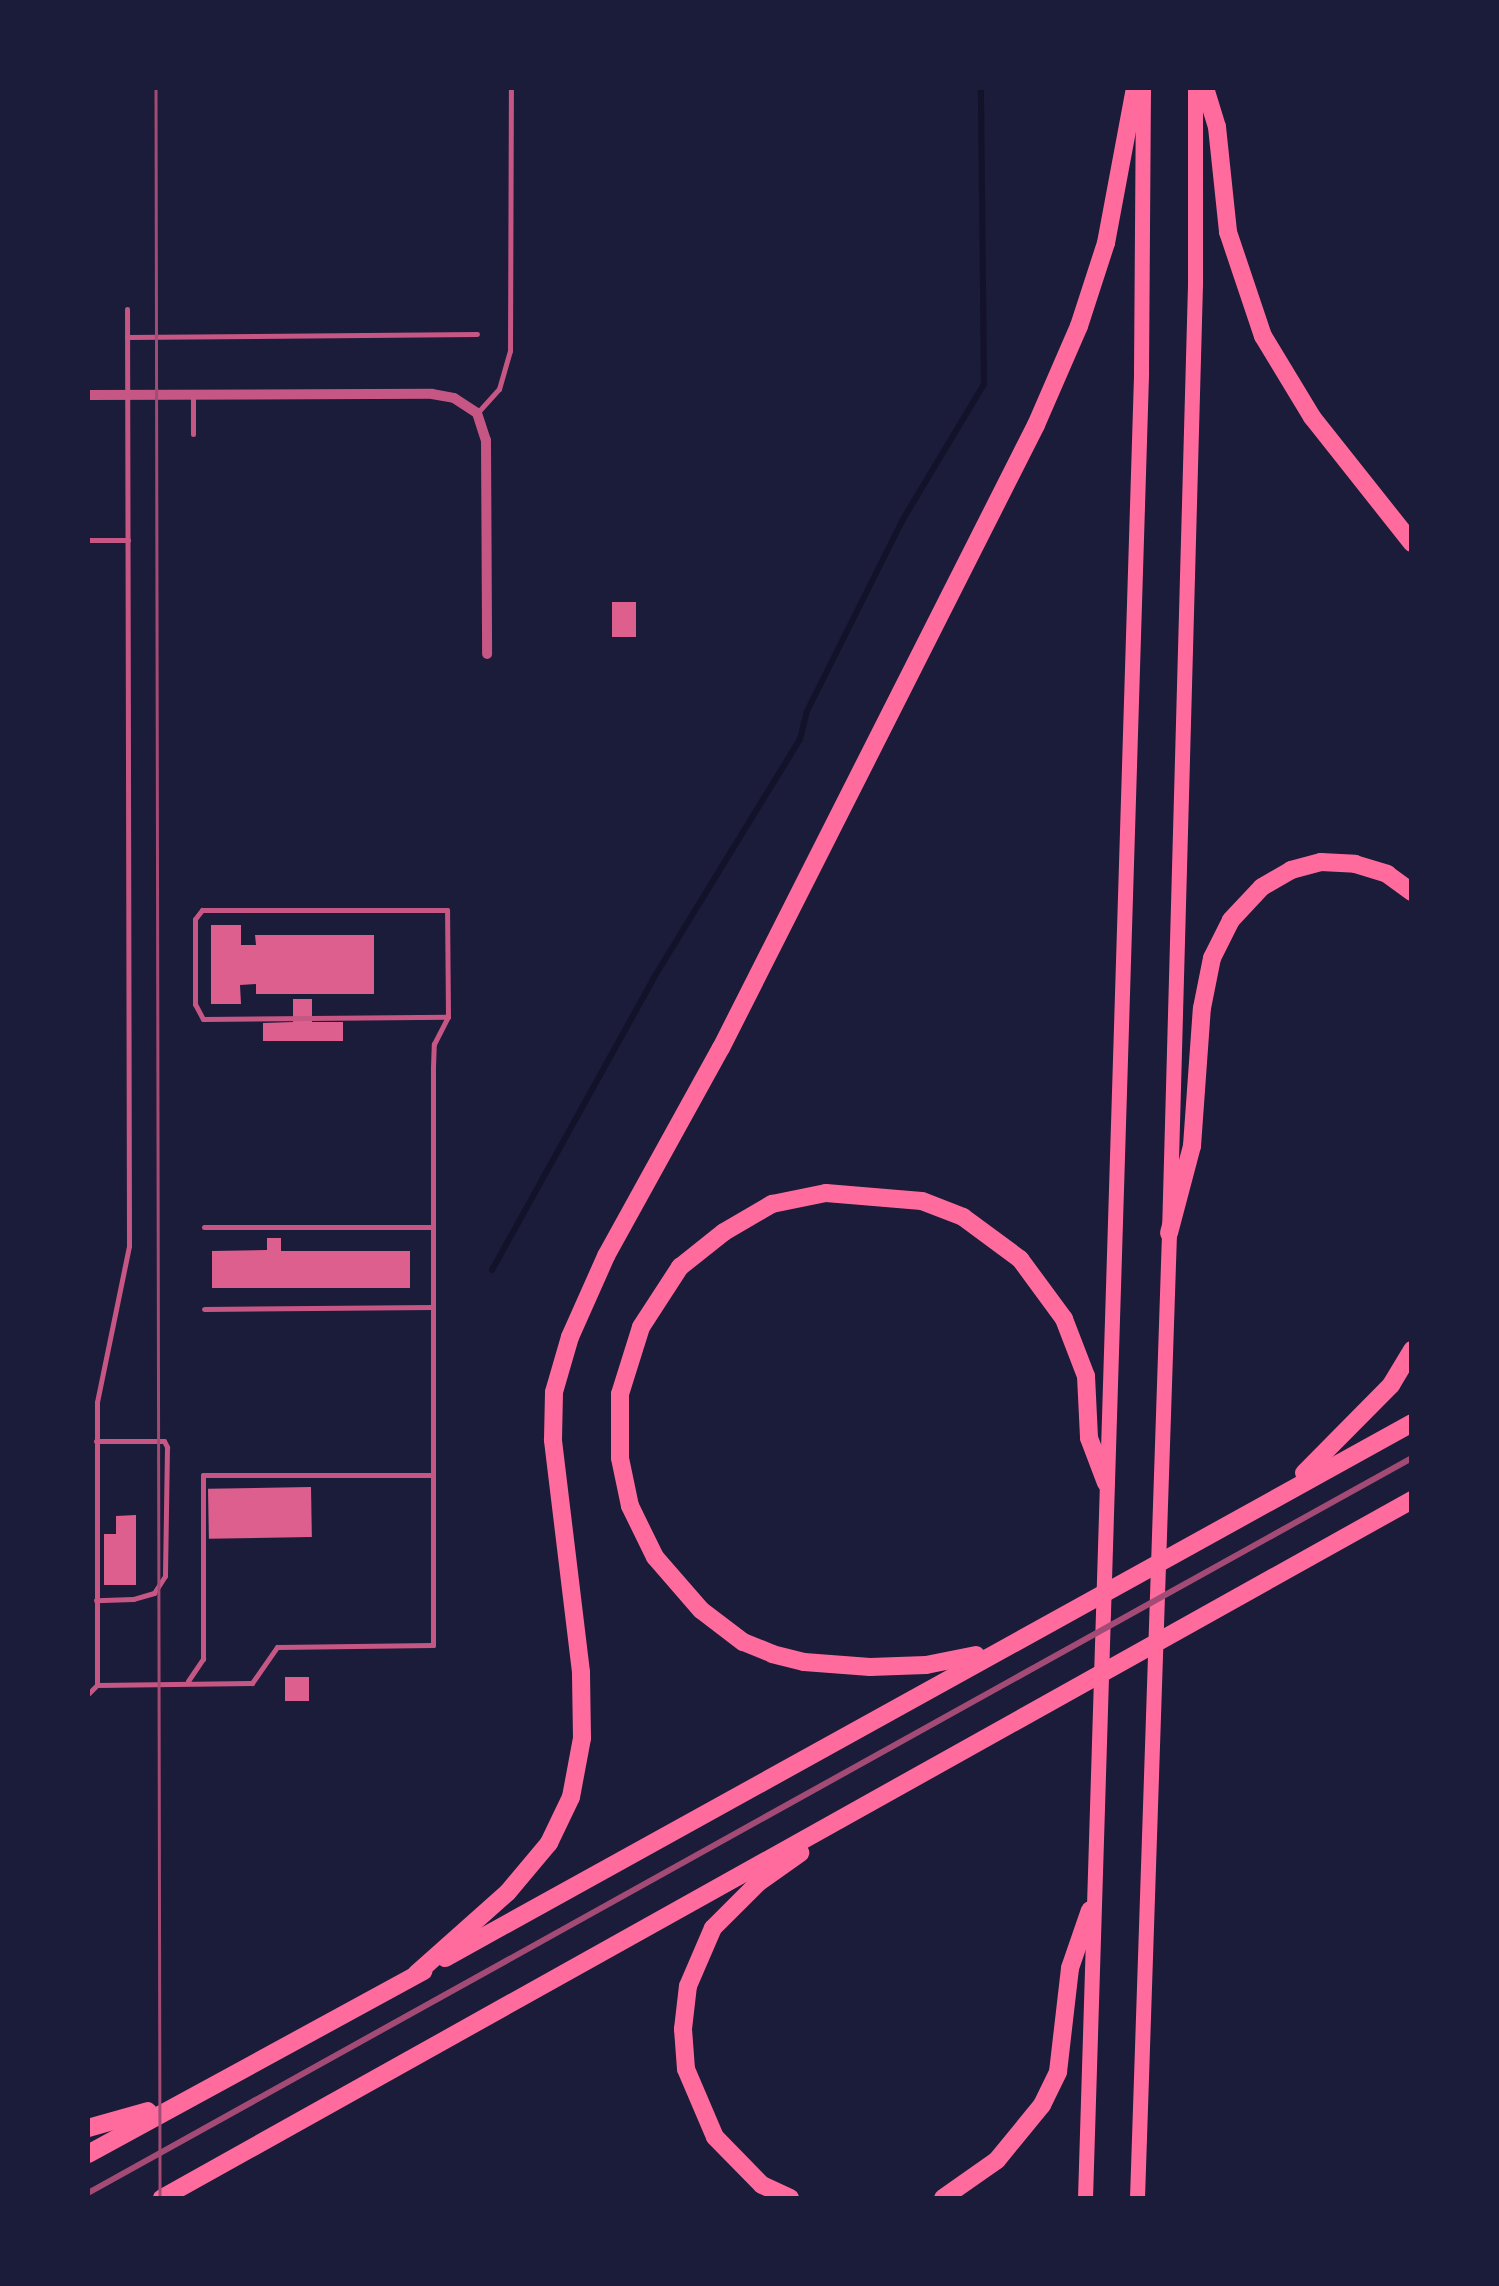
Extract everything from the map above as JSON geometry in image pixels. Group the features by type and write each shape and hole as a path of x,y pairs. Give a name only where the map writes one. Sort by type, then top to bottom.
{"highway":[{"path":"416,1974 508,1892 549,1843 571,1797 582,1738 581,1672 554,1440 554,1392 570,1337 606,1256 721,1048 1036,425 1079,326 1106,243 1135,88"},
{"path":"1206,88 1217,127 1228,232 1263,336 1312,417 1412,543"},
{"path":"1169,1233 1192,1146 1209,975 1231,920 1262,887 1291,870 1321,862 1355,864 1388,874 1412,892"},
{"path":"1010,1644 947,1662 838,1666 804,1662 743,1642 700,1610 656,1557 630,1506 620,1458 620,1394 641,1327 680,1267 724,1232 772,1204 826,1193 922,1201 963,1217 997,1238 1020,1259 1064,1319 1086,1376 1089,1438 1106,1483"},
{"path":"1294,1484 1391,1385 1412,1350"},
{"path":"88,2154 1294,1484 1412,1423"},
{"path":"162,2198 1412,1500"},
{"path":"790,2198 762,2185 737,2163 715,2137 698,2105 686,2069 682,2030 688,1986 698,1954 731,1907 788,1862 912,1778"},
{"path":"943,2198 997,2160 1042,2105 1058,2072 1070,1968 1090,1910"},
{"path":"88,2128 182,2101"}],"main road":[{"path":"1085,2198 1090,1910 1141,372 1144,88"},
{"path":"1136,2198 1169,1233 1195,283 1195,88"}],"street":[{"path":"88,396 432,394 454,398 476,414 486,440 487,654"}],"lane":[{"path":"476,414 500,390 510,351 511,88"},
{"path":"88,1694 96,1685 97,1402 129,1246 127,308"},
{"path":"128,337 477,334"},
{"path":"193,395 193,434"},
{"path":"88,540 128,540"},
{"path":"96,1685 252,1683 277,1647 433,1645 434,1044 448,1018 447,910 202,910 195,918 196,1004 203,1019 448,1018"},
{"path":"204,1227 433,1227"},
{"path":"204,1309 432,1308"},
{"path":"96,1441 164,1441 167,1447 165,1576 154,1593 133,1599 96,1600"},
{"path":"186,1683 203,1659 203,1476 433,1475"}],"building":[{"path":"612,602 636,602 636,637 612,637"},
{"path":"211,925 241,925 241,945 256,945 255,935 374,935 374,994 256,994 256,984 240,985 241,1004 211,1004"},
{"path":"293,999 312,999 312,1022 343,1022 343,1041 263,1041 263,1023 293,1022"},
{"path":"267,1238 281,1238 281,1251 410,1251 410,1288 212,1288 212,1251 267,1250"},
{"path":"311,1487 312,1537 209,1539 208,1489"},
{"path":"136,1515 136,1585 104,1585 104,1534 116,1534 116,1516"},
{"path":"285,1677 309,1677 309,1701 285,1701"}],"waterway":[{"path":"492,1270 653,979 800,739 807,711 902,521 984,384 981,88"}],"tram line":[{"path":"156,88 160,2198"}],"railway":[{"path":"88,2193 1412,1458"}]}
